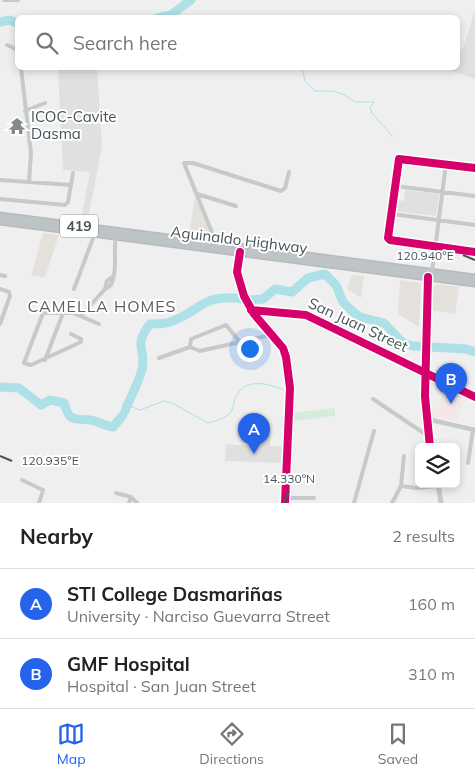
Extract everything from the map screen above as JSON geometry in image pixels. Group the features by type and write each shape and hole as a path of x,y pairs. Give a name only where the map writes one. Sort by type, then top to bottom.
{"highway":[{"name":"Aguinaldo Highway","path":"0,216 117,234 430,275 475,283"},
{"name":"Aguinaldo Highway","path":"0,221 117,234"},
{"name":"Aguinaldo Highway","path":"430,275 475,278"}],"main road":[{"path":"429,443 425,372 430,275"},
{"path":"439,488 442,503"}],"street":[{"path":"4,0 15,0"},
{"path":"7,45 15,49"},
{"path":"21,70 31,153 29,182"},
{"path":"25,111 45,103"},
{"path":"475,168 401,159 398,161 388,239 475,252"},
{"path":"217,247 197,194 183,165 186,162 281,191 285,188 289,172"},
{"path":"430,275 440,220 446,164"},
{"path":"0,199 60,206 68,202 73,173"},
{"path":"0,180 71,185"},
{"path":"395,186 475,196"},
{"path":"197,194 236,206"},
{"path":"392,214 475,224"},
{"path":"74,288 95,233"},
{"path":"81,316 104,289 112,286 116,275 114,258 117,234"},
{"path":"240,250 238,278 251,310 285,352 290,388 285,501 314,498"},
{"path":"0,275 5,276"},
{"path":"0,289 9,292 10,296 0,324"},
{"name":"San Juan Street","path":"251,310 306,315 475,396"},
{"path":"71,334 81,339 81,342 45,360 31,365 24,363 40,315 47,311 81,316 99,324"},
{"path":"45,360 63,313"},
{"path":"190,347 191,339 226,325 239,341"},
{"path":"159,358 190,347 200,351 271,335"},
{"path":"373,398 428,436"},
{"path":"427,419 474,429 468,463"},
{"path":"354,503 374,431"},
{"path":"392,503 401,486 404,456"},
{"path":"22,480 43,490 39,503"},
{"path":"401,486 415,488"},
{"path":"116,493 131,497 137,503"},
{"path":"129,503 131,497"}],"shaded area":[{"path":"475,10 475,79 449,70 460,70 460,51 464,46"},
{"path":"58,70 97,70 102,145 88,220 81,218 90,172 63,170"},
{"path":"405,190 439,194 436,216 393,211 395,200 404,201"},
{"path":"195,197 215,240 189,235"},
{"path":"43,233 59,235 45,277 31,276"},
{"path":"352,275 364,276 361,298 347,289"},
{"path":"400,280 421,283 419,327 398,314"},
{"path":"436,284 459,287 455,314 431,310 431,289"},
{"path":"446,385 466,394 455,421 432,416 431,409 437,410"},
{"path":"252,433 271,434 270,446 283,447 282,463 225,461 226,444 251,446"}],"green space":[{"path":"335,408 335,416 293,421 292,413"}],"waterway":[{"path":"171,15 191,0"},
{"path":"0,22 9,20 15,22"},
{"path":"302,70 305,81 315,91 333,91 345,95 355,102 374,102 370,108 372,113 392,136"},
{"path":"248,300 263,299 275,289 292,292 308,278 325,274 336,285 343,302 353,312 360,317 384,323 403,343 413,346 466,349 475,352"},
{"path":"125,411 142,370 141,343 150,324 163,324 181,318 210,301 229,298 243,299"},
{"path":"127,405 140,410 164,401 174,404 208,423 230,413 241,389 247,386 260,384 274,386 287,391"},
{"path":"0,387 19,388 41,405 50,400 64,403 70,417 76,419 93,421 113,427 123,415"}],"cycle path":[{"path":"475,168 399,159 388,238 390,240 475,252"},
{"path":"240,252 237,272 244,296 254,314 283,348 286,357 290,388 285,503"},
{"path":"428,277 425,396 430,443"},
{"path":"251,310 306,315 475,397"}],"place":[{"name":"ICOC-Cavite Dasma","path":"17,126"},
{"name":"GMF Hospital","path":"451,404"},
{"name":"STI College Dasmariñas","path":"254,454"}],"district":[{"name":"CAMELLA HOMES","path":"102,306"}]}
